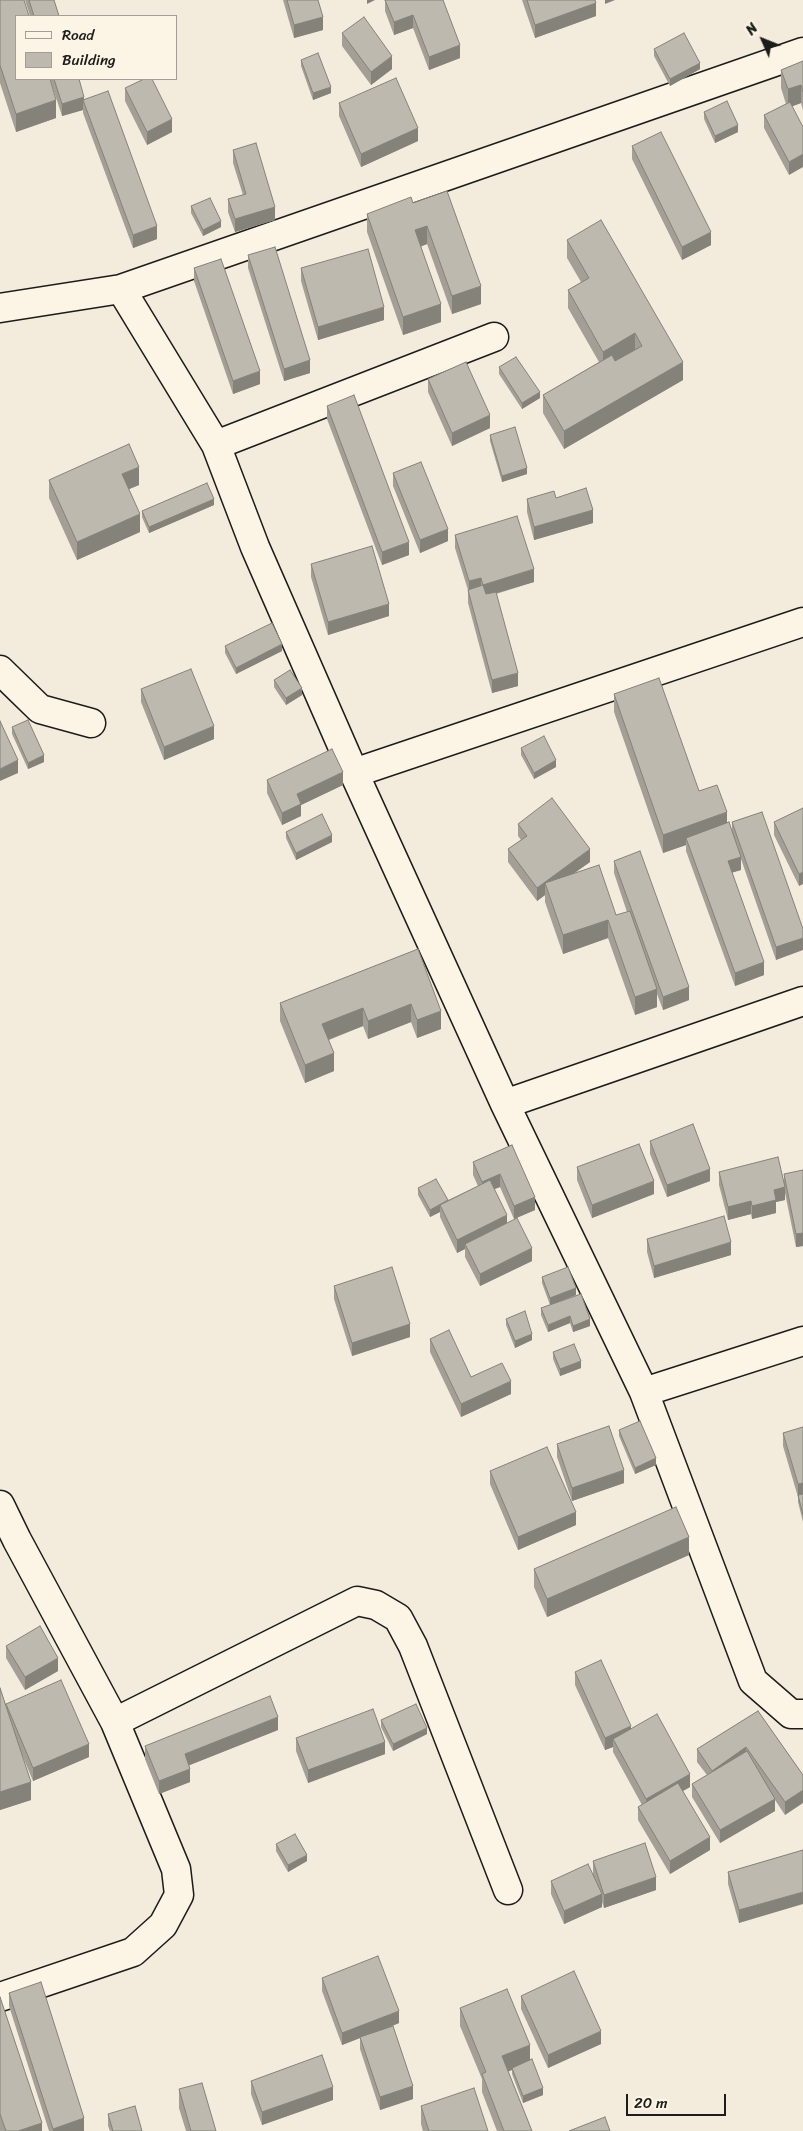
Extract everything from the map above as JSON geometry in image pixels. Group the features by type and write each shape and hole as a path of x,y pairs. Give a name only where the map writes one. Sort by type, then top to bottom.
{"street":[{"path":"0,308 121,289 803,52"},
{"path":"121,289 216,445 255,547 354,773 504,1104 644,1392 753,1681 791,1714 803,1714"},
{"path":"216,445 494,337"},
{"path":"354,773 803,622"},
{"path":"0,670 40,709 91,723"},
{"path":"504,1104 803,1001"},
{"path":"644,1392 803,1341"},
{"path":"0,1504 17,1540 115,1722 176,1869 179,1895 163,1925 133,1952 0,1997"},
{"path":"115,1722 357,1601 376,1604 398,1618 413,1646 508,1890"}],"building":[{"path":"0,0 24,0 29,15 15,15 15,80 50,80 56,100 16,114 0,65"},
{"path":"29,0 54,0 59,15 34,15"},
{"path":"287,0 318,0 323,17 294,25"},
{"path":"385,0 443,0 460,45 429,57 413,15 394,22"},
{"path":"527,0 595,0 596,3 535,25"},
{"path":"364,17 392,56 371,72 342,33"},
{"path":"684,33 700,63 670,79 654,49"},
{"path":"318,53 331,87 313,93 301,60"},
{"path":"803,61 803,92 801,85 788,89 781,70"},
{"path":"396,78 418,128 361,154 339,103"},
{"path":"54,80 79,80 84,97 62,104"},
{"path":"142,80 152,80 172,119 147,132 125,88"},
{"path":"108,91 157,226 133,235 83,100"},
{"path":"727,101 738,125 715,136 704,112"},
{"path":"790,102 803,127 803,154 789,162 764,115"},
{"path":"661,132 711,232 682,247 632,146"},
{"path":"256,143 275,207 235,219 228,199 246,194 233,150"},
{"path":"447,191 481,286 452,296 427,226 415,230 441,304 403,317 367,214 411,197 413,203"},
{"path":"210,198 221,221 203,230 191,206"},
{"path":"601,220 683,362 564,431 543,395 612,355 615,361 642,346 635,333 603,352 568,290 589,278 567,240"},
{"path":"275,247 310,360 284,369 248,255"},
{"path":"368,249 384,307 318,327 301,268"},
{"path":"221,259 260,371 233,381 194,268"},
{"path":"516,357 540,392 522,403 499,367"},
{"path":"466,362 490,415 452,433 428,379"},
{"path":"354,395 409,542 382,552 327,406"},
{"path":"515,427 527,468 502,476 490,435"},
{"path":"129,444 139,467 122,474 140,514 77,542 49,480"},
{"path":"421,462 448,529 420,540 393,473"},
{"path":"207,483 214,499 149,527 142,511"},
{"path":"586,488 593,510 534,527 527,499 554,491 556,498"},
{"path":"517,516 534,569 483,585 481,578 469,581 455,535"},
{"path":"372,546 389,604 328,622 311,564"},
{"path":"483,585 486,594 496,592 518,673 492,680 468,590"},
{"path":"272,623 282,644 236,668 225,646"},
{"path":"191,669 214,726 164,747 141,689"},
{"path":"290,670 302,688 286,698 274,680"},
{"path":"659,678 699,791 717,785 727,812 663,835 614,694"},
{"path":"28,720 44,755 28,763 12,727"},
{"path":"0,721 18,760 0,769"},
{"path":"544,736 556,760 534,773 521,748"},
{"path":"332,749 343,772 297,794 301,804 282,813 267,780"},
{"path":"552,798 590,849 537,888 508,849 527,836 518,824"},
{"path":"803,808 803,872 799,874 774,822"},
{"path":"762,812 803,929 803,938 776,947 732,822"},
{"path":"322,814 332,835 296,853 286,832"},
{"path":"729,822 741,857 728,861 764,962 735,973 686,838"},
{"path":"640,851 689,987 663,997 614,861"},
{"path":"599,865 616,915 630,911 657,989 635,997 608,920 563,935 545,883"},
{"path":"418,949 441,1011 417,1020 411,1004 368,1021 363,1008 322,1024 334,1053 305,1065 280,1003"},
{"path":"693,1124 710,1169 667,1185 650,1141"},
{"path":"639,1144 654,1181 592,1205 577,1167"},
{"path":"512,1145 535,1197 514,1206 500,1174 482,1182 473,1162"},
{"path":"778,1157 785,1187 774,1190 776,1200 752,1206 751,1201 728,1207 719,1172"},
{"path":"803,1170 803,1233 796,1234 784,1174"},
{"path":"436,1179 448,1200 430,1210 418,1188"},
{"path":"490,1180 507,1215 457,1240 440,1205"},
{"path":"724,1216 731,1242 654,1266 647,1239"},
{"path":"517,1218 532,1248 480,1274 465,1244"},
{"path":"392,1267 410,1324 352,1343 334,1286"},
{"path":"568,1267 576,1288 550,1298 542,1277"},
{"path":"581,1294 590,1319 573,1326 570,1316 548,1325 541,1308"},
{"path":"525,1311 532,1334 515,1341 506,1319"},
{"path":"449,1330 471,1377 502,1363 511,1381 461,1404 430,1339"},
{"path":"574,1344 581,1361 560,1369 553,1352"},
{"path":"640,1421 656,1458 635,1468 619,1430"},
{"path":"609,1426 624,1470 572,1488 557,1444"},
{"path":"803,1427 803,1483 798,1484 783,1433"},
{"path":"547,1447 576,1512 518,1537 490,1471"},
{"path":"803,1494 803,1515 798,1495"},
{"path":"676,1507 689,1537 547,1599 534,1569"},
{"path":"40,1626 58,1658 25,1677 6,1646"},
{"path":"601,1660 631,1726 605,1738 575,1672"},
{"path":"61,1680 89,1744 33,1768 6,1704"},
{"path":"0,1688 31,1782 0,1792"},
{"path":"270,1696 278,1717 185,1754 190,1769 159,1781 145,1746"},
{"path":"416,1704 427,1728 393,1744 381,1720"},
{"path":"373,1709 385,1742 308,1770 296,1738"},
{"path":"758,1711 803,1775 803,1790 785,1802 746,1747 712,1771 697,1749"},
{"path":"657,1714 690,1774 646,1799 613,1739"},
{"path":"747,1751 775,1799 720,1830 692,1784"},
{"path":"678,1783 710,1837 670,1861 638,1807"},
{"path":"295,1834 307,1855 288,1865 276,1844"},
{"path":"645,1843 656,1877 604,1895 593,1861"},
{"path":"803,1850 803,1892 739,1910 728,1872"},
{"path":"588,1864 602,1894 564,1911 551,1881"},
{"path":"378,1956 399,2011 342,2033 322,1978"},
{"path":"574,1971 601,2031 548,2055 521,1996"},
{"path":"41,1982 84,2118 53,2129 9,1993"},
{"path":"507,1989 530,2045 502,2056 532,2131 504,2131 482,2074 486,2072 460,2008"},
{"path":"0,1997 42,2123 18,2131 6,2131 0,2114"},
{"path":"393,2026 413,2086 380,2097 360,2037"},
{"path":"322,2055 333,2087 262,2112 251,2081"},
{"path":"532,2059 543,2088 523,2096 512,2068"},
{"path":"202,2083 216,2131 191,2131 179,2089"},
{"path":"474,2088 488,2131 429,2131 421,2106"},
{"path":"135,2106 142,2131 113,2131 108,2114"},
{"path":"605,2117 610,2131 569,2131"}]}
